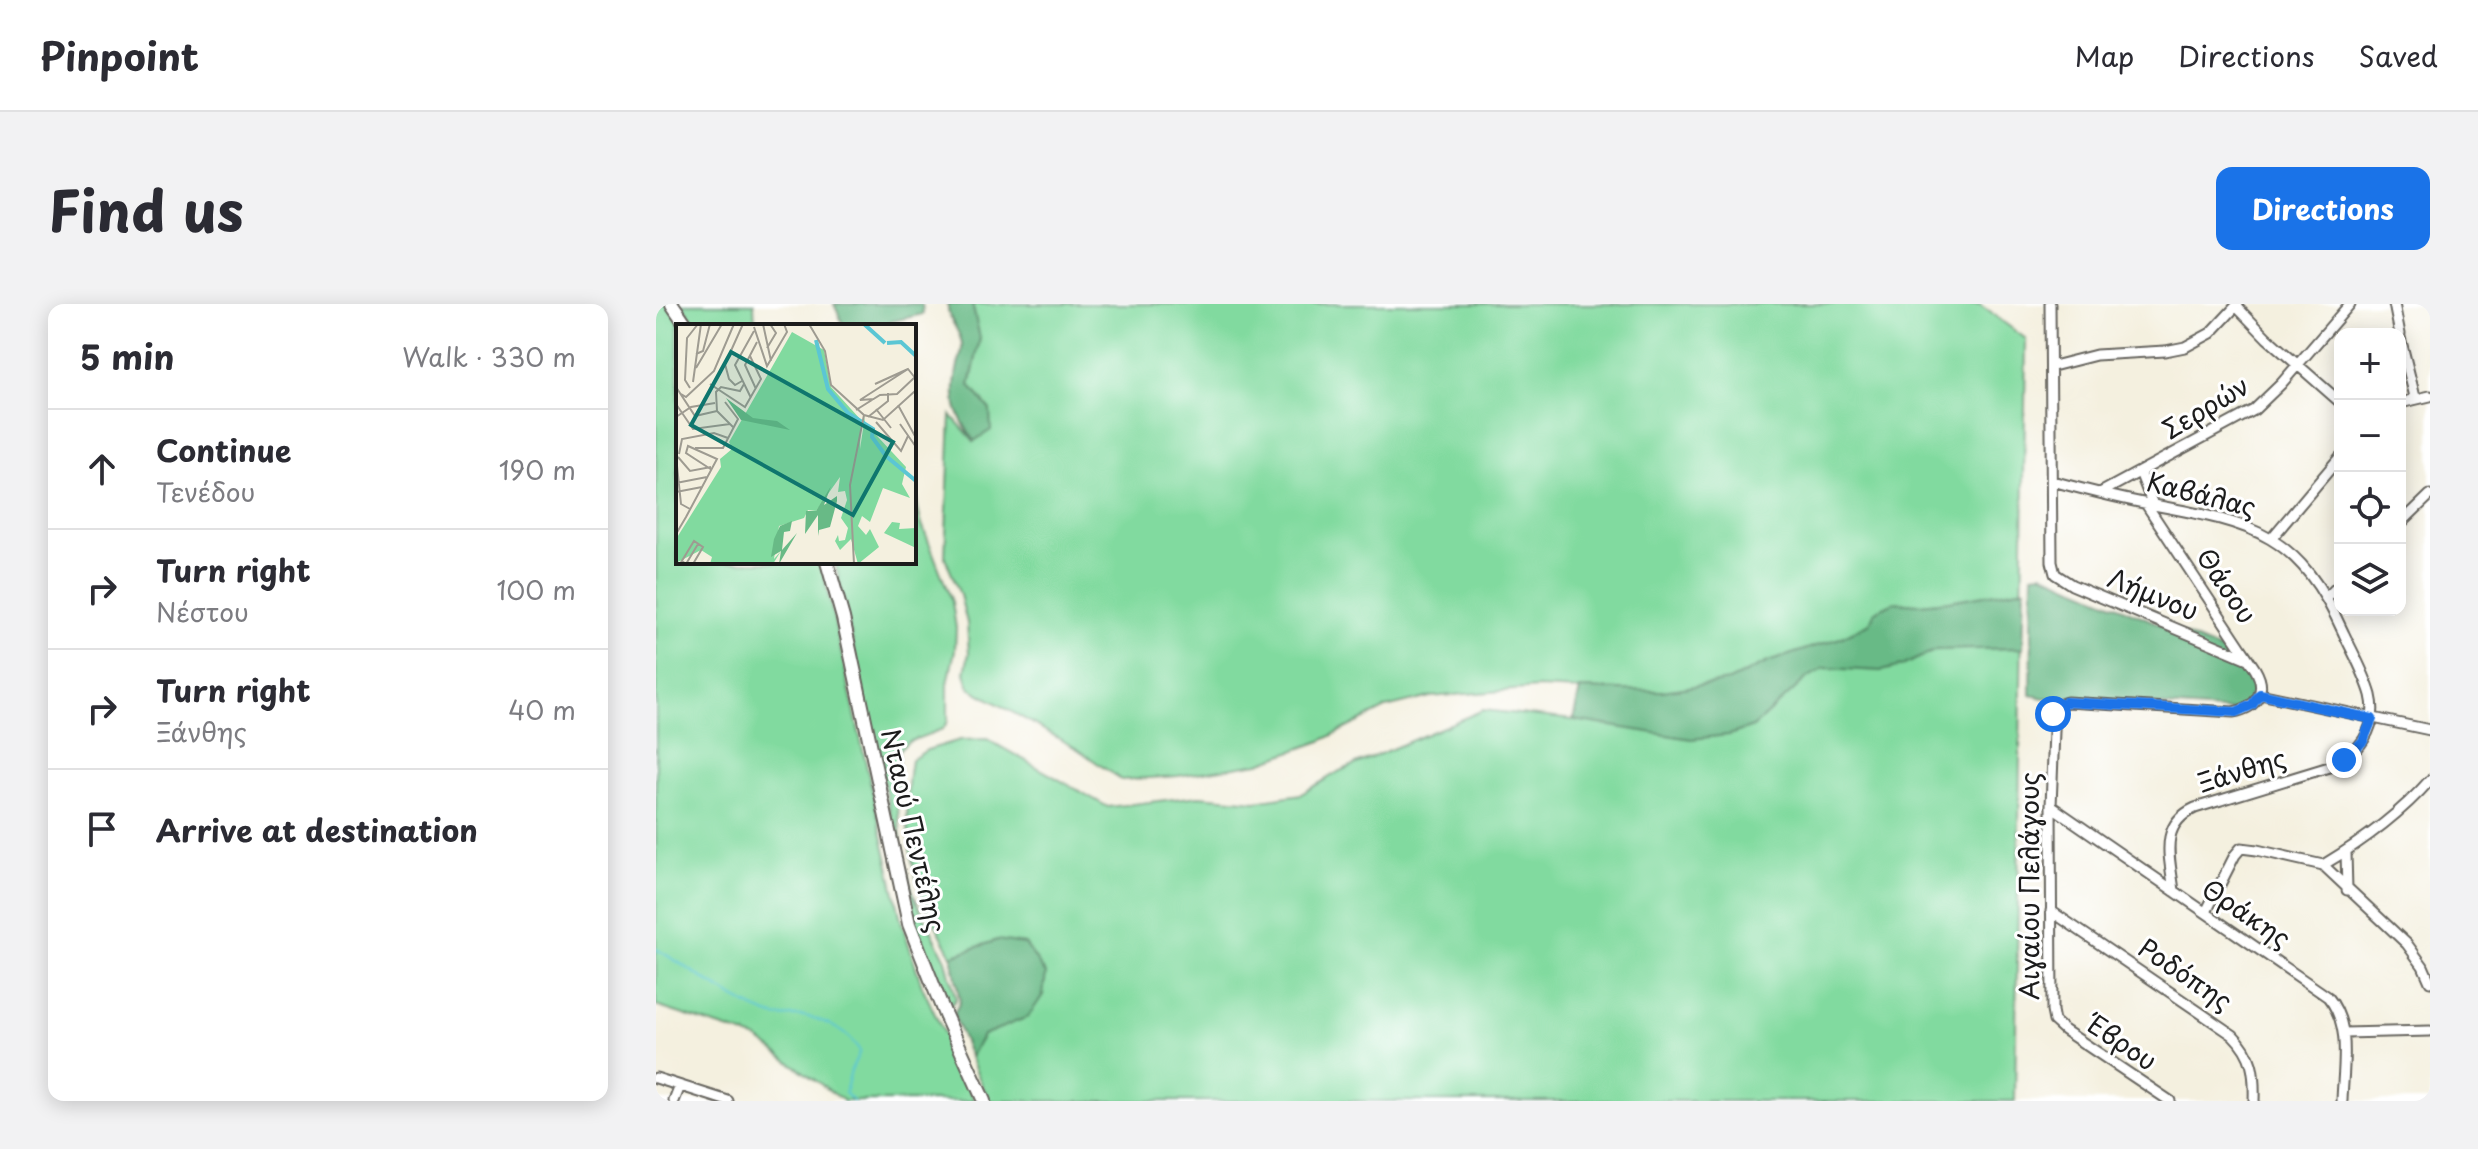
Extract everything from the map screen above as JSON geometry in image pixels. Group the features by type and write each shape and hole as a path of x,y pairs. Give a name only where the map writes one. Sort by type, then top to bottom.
{"street":[{"path":"672,304 686,324"},
{"path":"2050,304 2052,481"},
{"name":"Σερρών","path":"2100,493 2254,410 2300,364 2350,304"},
{"path":"2394,304 2398,328"},
{"path":"2053,366 2088,357 2185,347 2211,333 2237,305 2267,338 2338,400"},
{"path":"2406,360 2415,397"},
{"path":"2406,401 2430,396"},
{"path":"2271,539 2334,464"},
{"name":"Θάσου","path":"2140,472 2150,504 2261,679 2260,694"},
{"name":"Καβάλας","path":"2052,481 2231,520 2271,539 2304,567 2326,598 2367,686 2373,706 2372,719"},
{"name":"Λήμνου","path":"2052,481 2052,562 2055,574 2066,583 2248,659"},
{"path":"2406,518 2430,495"},
{"name":"Νταού Πεντέλης","path":"828,564 843,618 909,924 982,1097"},
{"path":"2326,598 2334,590"},
{"path":"2260,694 2430,730"},
{"name":"Αιγαίου Πελάγους","path":"2053,1018 2051,806 2053,714 2056,705 2067,702 2233,712 2252,705 2260,694"},
{"name":"Ξάνθης","path":"2174,891 2169,838 2178,819 2201,806 2340,762 2363,741 2372,719"},
{"path":"2323,865 2346,852 2430,780"},
{"name":"Θράκης","path":"2051,806 2325,994 2338,1012 2344,1033 2342,1101"},
{"path":"2206,912 2237,852 2246,847 2323,865 2407,944 2430,982"},
{"path":"2346,852 2347,890"},
{"name":"Ροδόπης","path":"2051,911 2233,1035 2252,1062 2254,1101"},
{"name":"Έβρου","path":"2053,1018 2064,1030 2170,1101"},
{"path":"2344,1033 2430,1031"},
{"path":"656,1078 728,1101"},
{"path":"674,1101 680,1086"}],"green space":[{"path":"656,304 667,304 681,324 676,324 676,564 821,564 901,920 922,986 975,1101 844,1101 758,1039 656,1006"},
{"path":"682,304 754,304 755,324 696,324"},
{"path":"834,304 922,304 923,314 889,324 843,324"},
{"path":"948,304 972,304 980,338 970,386 990,410 991,430 974,441 959,415 955,400 962,345 949,315"},
{"path":"972,304 1979,304 2026,339 2015,1101 989,1101 970,1057 983,1035 1028,1016 997,940 952,956 929,911 917,879 910,845 907,810 911,760 927,750 960,740 987,739 1108,807 1199,796 1256,801 1301,794 1340,771 1483,710 1573,720 1580,690 1538,688 1430,697 1386,708 1321,741 1259,763 1178,776 1121,780 1079,750 970,688 965,673 969,653 967,623 945,557 951,415 974,441 990,410 970,386 980,338"},
{"path":"916,498 920,519 952,602 955,650 948,684 948,721 943,729 908,742 899,750 898,809 902,853 914,896 946,960 956,999 951,1005 915,926 835,564 916,564"},
{"path":"2042,573 2231,655 2252,672 2256,697 2233,711 2031,695 2033,574"},
{"path":"2025,588 2023,648 1936,650 1902,666 1881,671 1825,668 1807,678 1753,727 1729,735 1691,739 1574,720 1580,689 1662,691 1729,681 1768,662 1840,638 1870,623 1875,611 1894,602 1919,604 1948,601"},
{"path":"997,940 1025,944 1046,974 1043,995 1028,1017 983,1035 970,1057 955,1019 954,1013 960,1002 952,956"}],"waterway":[{"path":"656,949 760,1011 777,1017 812,1018 843,1033 860,1051 845,1093 853,1101"}],"route":[{"path":"2053,714 2056,705 2065,702 2236,712 2252,705 2260,694 2372,719 2363,741 2344,760"}]}
